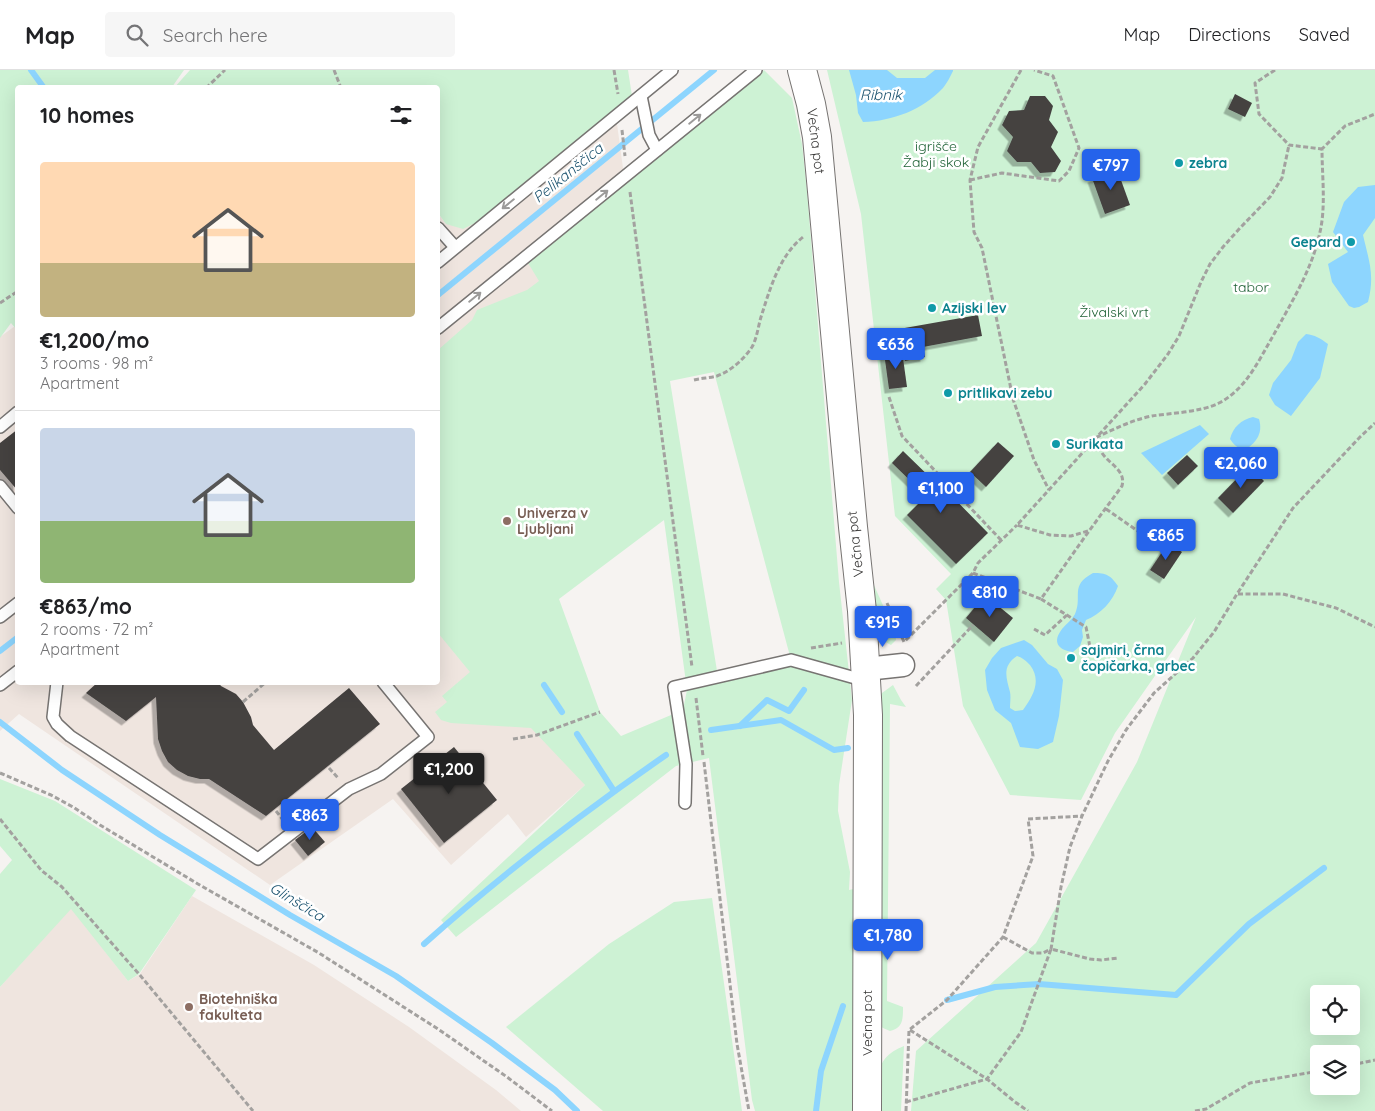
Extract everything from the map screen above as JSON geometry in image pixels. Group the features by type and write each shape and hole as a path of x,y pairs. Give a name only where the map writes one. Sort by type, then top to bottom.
{"main road":[{"name":"Večna pot","path":"802,70 817,136 852,527 862,612 866,675 868,715 867,1111"}],"street":[{"path":"866,675 903,665"}],"lane":[{"path":"440,260 641,99 672,70"},
{"path":"440,326 627,169 657,150 756,70"},
{"path":"641,99 649,135 657,150"},
{"path":"440,230 455,247"},
{"path":"0,427 15,414"},
{"path":"0,486 15,504"},
{"path":"0,617 15,605"},
{"path":"684,803 686,764 674,688 791,660 866,675"},
{"path":"0,685 15,673"},
{"path":"58,685 53,717 57,724 70,736 258,859 349,789 381,774 428,737 385,685"}],"path":[{"path":"209,85 225,70"},
{"path":"334,70 340,85"},
{"path":"1021,70 978,147 970,180 974,232 982,248 1013,398 1034,460 1049,490"},
{"path":"970,180 1002,173 1059,181 1069,172 1079,148 1053,76 1034,70"},
{"path":"1275,70 1255,83 1259,114 1289,145 1322,149"},
{"path":"1095,438 1125,424 1150,417 1218,404 1240,387 1261,356 1293,299 1314,255 1320,231 1322,209 1322,149 1345,126 1375,114"},
{"path":"622,124 694,682 737,1044 749,1111"},
{"path":"904,642 973,573 978,563 1017,525 1145,384 1179,336 1210,264 1240,228 1270,197 1282,178 1289,145"},
{"path":"694,380 716,376 728,371 748,352 756,337 774,277 783,262 794,245 810,232 825,224"},
{"path":"0,303 15,294"},
{"path":"889,397 902,436 1001,540"},
{"path":"906,1102 987,1080 1021,1032 1051,950 1060,887 1070,847 1082,816 1108,761 1126,730 1154,693 1193,658 1214,632 1293,508 1375,423"},
{"path":"1041,599 1122,486 1123,480 1120,472 1101,452 1095,438"},
{"path":"1106,509 1158,545"},
{"path":"1017,525 1050,535 1071,536 1089,531"},
{"path":"973,573 1041,599 1086,627 1091,652"},
{"path":"993,602 1007,586"},
{"path":"1237,594 1283,594 1336,608 1375,627"},
{"path":"1034,629 1045,636 1069,616"},
{"path":"916,686 974,625"},
{"path":"243,702 263,685"},
{"path":"513,739 536,735 600,712"},
{"path":"0,773 51,795 73,807 198,884 319,953 438,1029 552,1111"},
{"path":"906,1111 909,1030 947,1000 1003,937 1033,856 1028,819 1082,816"},
{"path":"0,819 42,870 62,887 140,974 253,1111"},
{"path":"1003,937 1032,953 1043,953 1051,950 1090,959 1118,958"},
{"path":"909,1030 987,1080 1028,1111"},
{"path":"1360,1063 1375,1060"},
{"path":"1196,1111 1208,1110 1250,1083 1310,1072"}],"shaded area":[{"name":"Univerza v Ljubljani","path":"615,109 625,183 519,567 585,785 526,837 508,814 451,865 393,799 270,885 19,714 0,731 0,337 15,326 15,685 440,685 440,216 446,224 481,220"},
{"name":"Biotehniška fakulteta","path":"192,896 314,965 409,1027 496,1090 521,1111 0,1111 0,987 71,908 128,981 140,974"}],"green space":[{"path":"0,70 184,70 173,85 15,85 15,328 11,323 0,338"},
{"path":"190,70 628,70 632,96 481,220 463,229 446,224 440,216 440,85 177,85"},
{"path":"764,70 792,98 802,144 807,191 839,582 852,700 839,785 838,811 850,872 849,890 858,888 858,1111 755,1111 752,1100 709,758 676,766 456,937 441,920 585,785 531,728 451,723 441,720 435,712 447,702 442,696 470,672 440,635 440,348 472,320 477,310 527,290 539,281 528,263","holes":["714,372 791,660 718,677 670,381","664,520 687,690 683,710 621,736 600,712 559,599"]},
{"name":"Živalski vrt","path":"827,70 1375,70 1375,1111 911,1111 916,1051 1036,943 1137,762 1196,617 1115,733 1081,800 1010,795 963,706 946,600 936,589 951,574 895,516 861,214"},
{"path":"873,583 895,632 896,640 891,645 878,638"},
{"path":"893,685 906,707 890,704 887,1001 903,1007 900,1025 898,1028 890,1031 879,1025 879,699 882,693"},
{"path":"0,779 55,801 196,890 139,974 128,981 71,909 0,987 0,874 12,860 0,846"},
{"path":"712,898 742,1111 603,1111 506,1027 609,944 674,902"},
{"path":"904,1046 901,1111 877,1111 877,1081 881,1065 893,1051"}],"water":[{"name":"Ribnik","path":"849,70 887,70 897,78 925,78 935,70 953,71 943,88 935,96 916,108 896,117 863,122 858,113 856,95"},
{"path":"1375,185 1375,218 1363,235 1371,276 1370,292 1368,302 1354,308 1349,306 1332,282 1328,264 1348,252 1333,232 1344,202 1358,187"},
{"path":"1306,334 1317,337 1328,344 1320,378 1291,416 1275,405 1269,395 1273,383 1291,360 1298,342"},
{"path":"1253,417 1259,419 1260,429 1256,440 1245,450 1236,446 1230,439 1238,425"},
{"path":"1200,425 1209,434 1162,475 1141,453"},
{"path":"1093,573 1108,575 1118,586 1106,606 1086,620 1082,630 1083,637 1080,646 1073,652 1068,651 1058,645 1057,638 1075,614 1081,582"},
{"path":"1024,640 1032,645 1048,664 1057,669 1063,680 1059,716 1053,742 1038,749 1020,747 1011,723 995,710 987,690 985,670 1001,648","holes":["1017,656 1024,659 1030,665 1034,671 1036,683 1033,694 1023,710 1015,711 1010,708 1010,694 1006,672 1009,664"]}],"building":[{"path":"1235,94 1252,103 1245,117 1228,109"},
{"path":"1030,96 1045,96 1053,106 1049,120 1058,132 1051,147 1061,161 1055,172 1040,173 1031,162 1017,162 1007,151 1013,137 1002,125 1009,111 1024,110"},
{"path":"1117,169 1130,205 1105,214 1092,178"},
{"path":"978,315 982,336 923,347 925,357 905,361 899,329"},
{"path":"902,351 907,387 889,389 884,353"},
{"path":"15,431 15,488 0,470 0,443"},
{"path":"998,442 1014,456 986,487 970,472"},
{"path":"903,451 938,485 939,483 988,533 956,564 907,515 926,496 892,463"},
{"path":"1187,455 1198,466 1178,485 1167,473"},
{"path":"1249,466 1264,481 1233,513 1218,498"},
{"path":"1168,543 1182,552 1164,579 1150,570"},
{"path":"985,595 1013,618 994,642 966,618"},
{"path":"95,685 220,685 236,694 243,702 253,725 274,750 349,688 380,724 266,816 209,779 188,776 168,762 158,739 156,697 126,721 86,693"},
{"path":"454,747 497,800 444,843 401,789"},
{"path":"312,827 325,842 308,856 295,840"}],"waterway":[{"path":"31,70 42,85"},
{"name":"Pelikanščica","path":"440,293 714,70"},
{"name":"Pelikanščica","path":"0,651 15,639"},
{"path":"544,685 562,712"},
{"path":"740,726 767,700 789,711 804,690"},
{"path":"711,730 781,720 834,750 848,748"},
{"name":"Glinščica","path":"0,722 62,770 160,835 290,915 396,976 492,1043 555,1090 577,1111"},
{"path":"577,734 614,791"},
{"path":"424,944 542,846 603,799 666,755"},
{"path":"947,1000 995,987 1039,984 1176,995 1249,924 1324,868"},
{"path":"816,1111 821,1071 843,1006"}],"place":[{"name":"zebra","path":"1179,163"},
{"name":"Gepard","path":"1351,242"},
{"name":"Azijski lev","path":"932,308"},
{"name":"pritlikavi zebu","path":"948,393"},
{"name":"Surikata","path":"1056,444"},
{"name":"Univerza v Ljubljani","path":"507,521"},
{"name":"sajmiri, črna čopičarka, grbec","path":"1071,658"},
{"name":"Biotehniška fakulteta","path":"189,1007"}],"park label":[{"name":"igrišče Žabji skok","path":"936,154"},
{"name":"tabor","path":"1251,287"}]}
